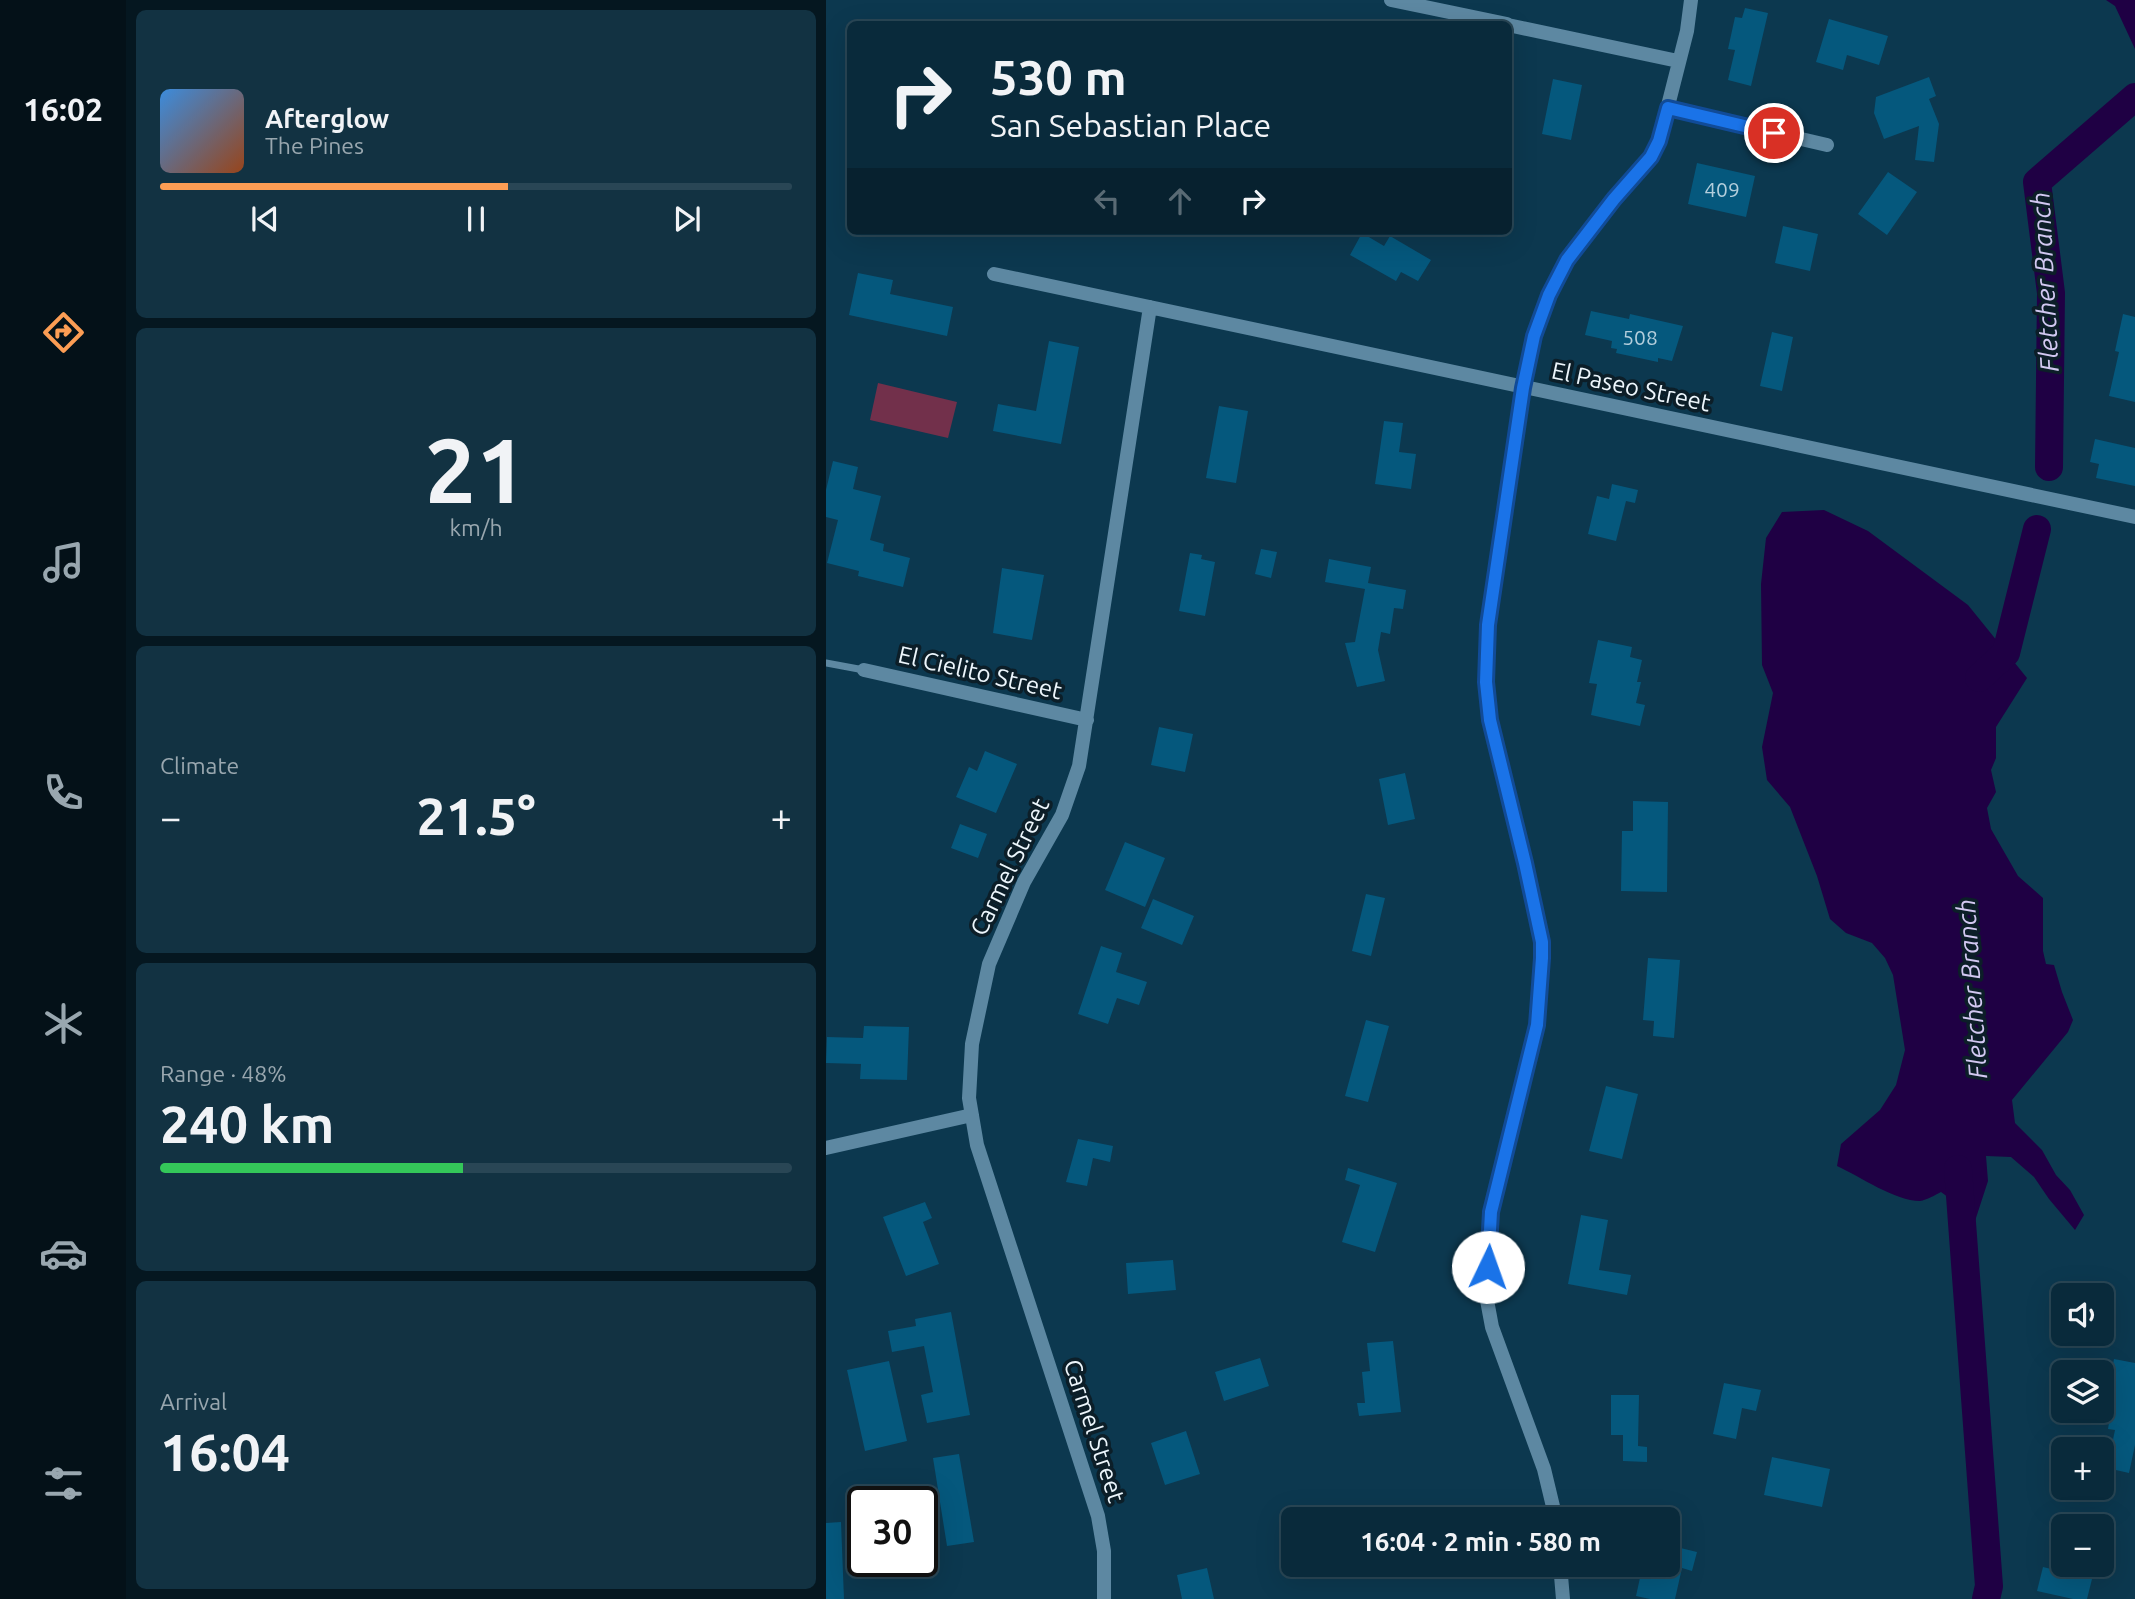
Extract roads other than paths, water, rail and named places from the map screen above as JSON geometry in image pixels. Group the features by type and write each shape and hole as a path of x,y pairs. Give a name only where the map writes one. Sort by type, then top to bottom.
{"street":[{"path":"1391,0 1489,21"},
{"path":"1553,1507 1544,1469 1492,1328 1486,1295 1491,1212 1537,1025 1542,982 1542,942 1490,720 1486,682 1488,625 1523,388 1534,336 1549,295 1567,260 1614,199 1651,157 1659,141 1691,0"},
{"path":"1512,26 1678,61"},
{"path":"1668,108 1828,145"},
{"name":"El Paseo Street","path":"994,274 2135,517"},
{"name":"Carmel Street","path":"1104,1599 1104,1551 1098,1516 977,1144 969,1098 972,1044 989,964 1024,882 1062,815 1079,766 1150,307"},
{"name":"El Cielito Street","path":"864,670 1087,720"},
{"path":"826,1148 972,1115"},
{"path":"1561,1577 1563,1599"}],"lane":[{"path":"826,663 864,670"}],"water":[{"path":"2106,0 2135,0 2135,49 2115,6"},
{"path":"1824,510 1868,531 1968,605 2027,678 1996,727 1996,758 1991,770 1996,792 1987,808 1991,829 2018,876 2043,898 2043,951 2046,964 2054,965 2073,1020 2068,1032 2012,1100 2015,1123 2042,1150 2084,1215 2075,1230 2034,1177 2011,1157 1986,1156 1988,1181 1975,1221 1941,1192 1920,1201 1910,1200 1889,1193 1837,1166 1841,1144 1880,1110 1896,1085 1905,1050 1893,975 1885,958 1872,943 1846,933 1830,919 1817,876 1790,807 1767,780 1762,747 1773,693 1762,665 1761,584 1766,538 1782,512"}],"waterway":[{"name":"Fletcher Branch","path":"2049,467 2051,293 2037,182 2135,97"},
{"name":"Fletcher Branch","path":"1979,678 2006,653 2037,529"},
{"name":"Fletcher Branch","path":"1958,1169 1989,1586 1986,1599"}]}
